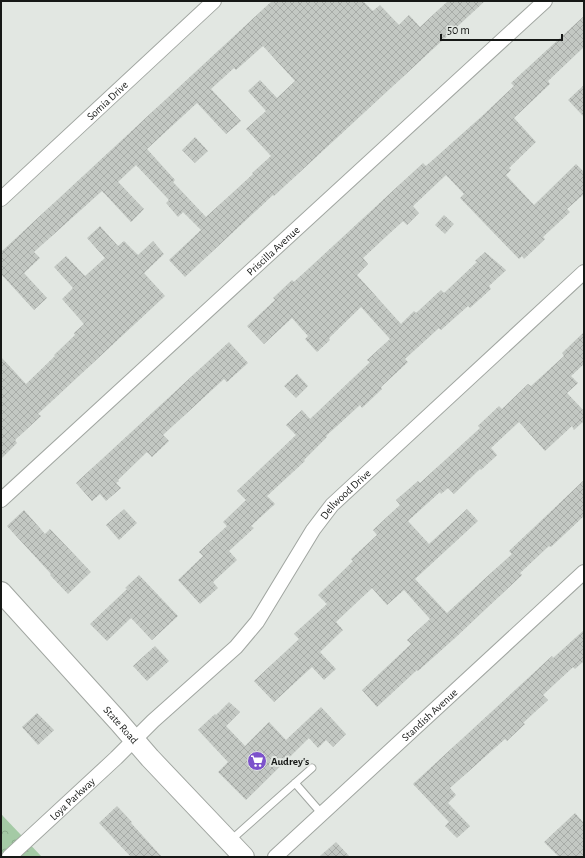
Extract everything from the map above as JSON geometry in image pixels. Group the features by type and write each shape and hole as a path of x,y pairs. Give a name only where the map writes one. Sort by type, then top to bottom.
{"main road":[{"name":"State Road","path":"1,592 150,758 244,857"}],"street":[{"name":"Somia Drive","path":"1,199 214,1"},
{"name":"Priscilla Avenue","path":"1,500 545,1"},
{"name":"Dellwood Drive","path":"134,739 236,647 257,622 313,530 332,505 584,272"},
{"name":"Standish Avenue","path":"275,857 584,572"},
{"name":"Loya Parkway","path":"9,857 134,739"}],"lane":[{"path":"230,842 312,768"},
{"path":"295,783 322,814"}],"green space":[{"path":"1,814 42,857 1,857"}],"building":[{"path":"272,1 363,1 373,11 380,5 399,25 409,15 420,27 448,1 485,1 185,277 169,260 201,230 183,212 178,217 166,203 169,200 136,165 118,182 144,209 131,222 102,191 34,252 40,258 24,273 47,298 34,310 1,274 1,252","holes":["263,46 295,81 277,98 260,80 248,91 266,111 246,129 271,156 206,217 173,182 175,180 147,149 197,103 226,134 241,121 211,89 234,68 236,70"]},
{"path":"584,16 584,47 548,81 550,84 514,118 536,142 509,168 511,170 506,175 534,205 576,164 584,172 584,194 567,209 570,212 543,237 545,239 524,259 522,256 519,259 460,198 464,194 446,175 413,206 419,213 407,225 403,221 363,258 368,264 357,275 401,324 414,311 416,313 441,290 444,293 477,262 475,261 485,252 506,270 489,286 491,289 470,308 468,306 441,330 439,328 405,359 408,362 381,387 382,389 362,408 360,405 326,436 327,437 304,460 305,461 267,496 275,504 251,526 254,528 229,551 237,560 213,582 218,588 200,604 178,580 203,556 199,552 227,526 223,522 246,500 237,491 296,435 286,425 302,410 310,419 370,362 367,360 390,339 361,307 329,338 330,340 317,352 305,339 308,336 292,318 264,344 247,326 275,300 273,298 292,280 294,282 423,163 426,166 481,117 514,86 511,83"},
{"path":"584,85 584,117 568,100"},
{"path":"195,137 208,151 195,163 182,150"},
{"path":"444,215 454,224 445,234 435,225"},
{"path":"100,226 118,246 124,241 138,255 153,241 164,254 144,273 165,296 38,414 41,416 15,440 17,443 1,459 1,357 26,384 55,356 54,355 84,324 62,299 73,288 54,267 66,256 85,276 105,258 87,238"},
{"path":"584,332 584,364 571,376 578,383 567,393 584,411 584,421 574,430 572,426 545,451 519,422 491,448 497,455 481,470 480,469 454,494 448,488 441,494 440,492 408,521 429,544 467,509 478,521 415,579 447,613 512,554 509,551 584,480 584,516 551,547 549,546 520,573 522,575 455,638 418,671 417,670 377,707 362,690 411,644 407,640 430,619 404,590 387,605 372,588 336,622 343,630 320,652 336,669 324,680 312,667 274,702 254,681 299,639 294,634 327,604 318,595 353,561 351,559 377,535 373,530 400,505 396,500 418,481 420,483 480,428 478,426 499,406 502,409 528,384 531,386 564,356 562,353"},
{"path":"229,342 248,363 227,382 224,379 163,435 169,441 152,457 147,452 118,480 119,481 116,483 121,488 106,501 100,494 92,501 76,483"},
{"path":"297,374 308,386 296,398 284,386"},
{"path":"124,509 137,523 119,540 106,525"},
{"path":"24,510 45,534 50,529 91,572 68,594 7,526"},
{"path":"139,575 178,616 152,640 131,618 107,641 90,624 127,589 125,588"},
{"path":"584,630 584,661 575,669 573,667 543,695 548,700 523,723 525,724 507,741 505,739 450,788 456,795 448,803 470,826 457,838 445,826 449,822 413,784 552,656 553,658"},
{"path":"155,646 169,661 147,681 133,666"},
{"path":"229,702 240,712 226,726 245,746 269,722 286,740 321,707 346,734 333,747 326,740 318,748 309,738 246,800 218,772 228,762 198,730"},
{"path":"37,713 54,730 38,745 22,727"},
{"path":"117,806 162,857 131,857 99,823"},
{"path":"575,813 584,823 584,857 559,857 544,842"},
{"path":"336,842 350,857 319,857"}],"place":[{"name":"Audrey's","path":"257,761"}]}
